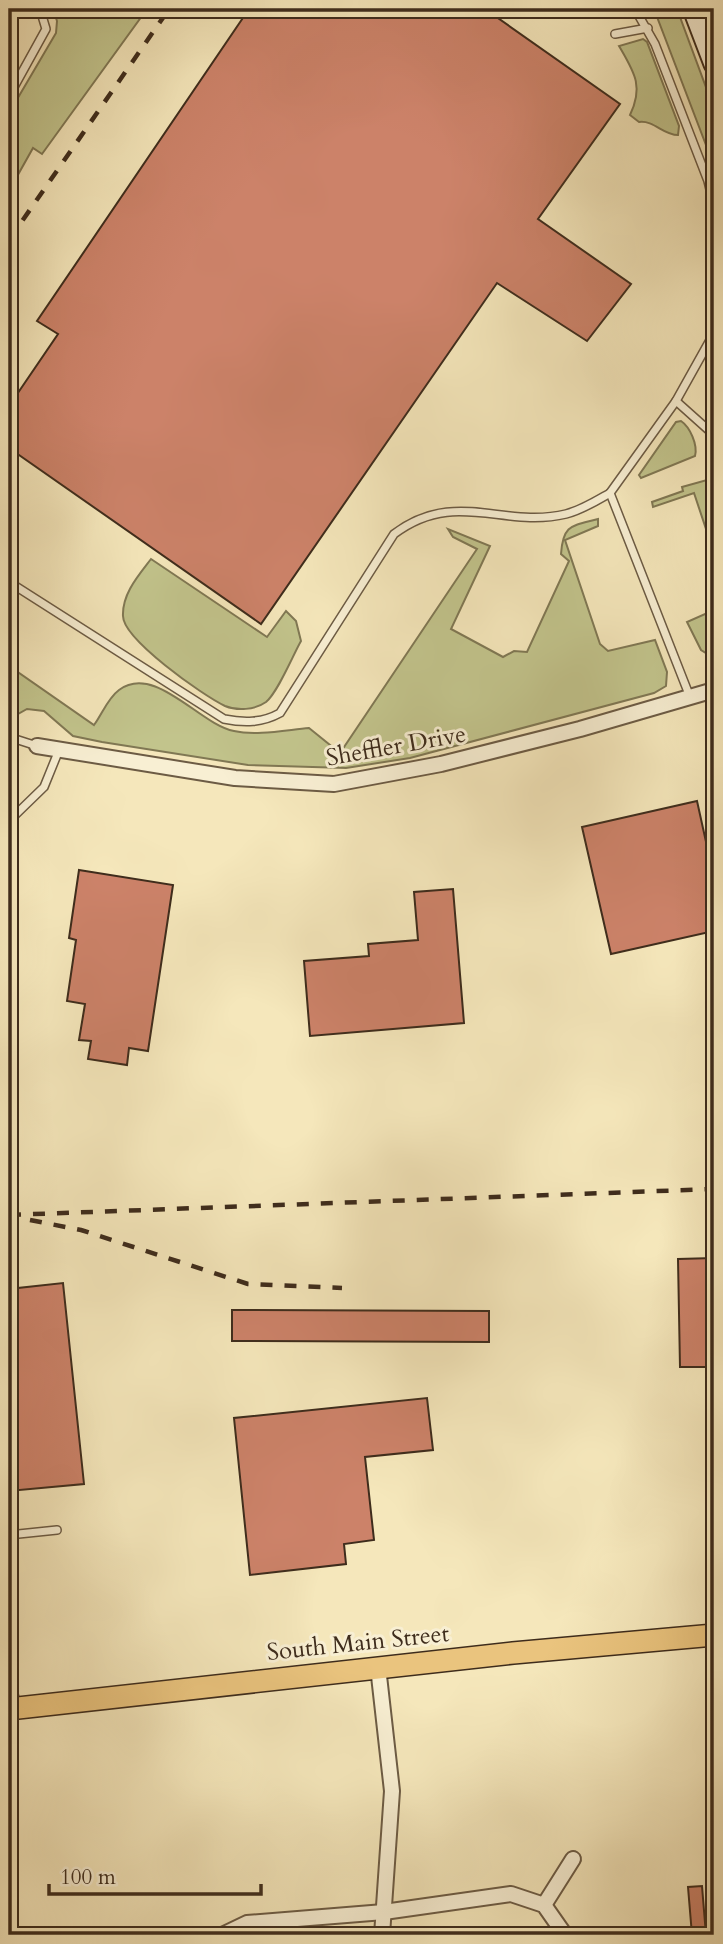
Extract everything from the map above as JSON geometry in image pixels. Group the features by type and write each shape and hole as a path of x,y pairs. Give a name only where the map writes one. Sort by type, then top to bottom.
{"main road":[{"name":"South Main Street","path":"13,1708 378,1667 714,1635"}],"street":[{"path":"693,9 714,64"},
{"name":"Sheffler Drive","path":"37,746 235,778 334,784 441,764 714,690"},
{"path":"378,1667 393,1791 382,1935"},
{"path":"544,1905 573,1859"},
{"path":"222,1935 247,1923 384,1912 512,1894 544,1905 565,1935"}],"lane":[{"path":"9,96 46,29 40,9"},
{"path":"635,9 648,28 708,181 714,206"},
{"path":"615,34 648,28"},
{"path":"9,582 224,719 240,722 267,720 280,713 394,534 414,519 452,510 543,516 566,514 610,493 676,401 714,333"},
{"path":"676,401 714,435"},
{"path":"610,493 690,697"},
{"path":"9,737 37,746"},
{"path":"9,821 44,787 59,750"},
{"path":"9,1535 57,1530"},
{"path":"9,1672 13,1708"}],"green space":[{"path":"53,9 147,9 42,154 33,148 15,180 9,174 9,113 56,33 57,21"},
{"path":"654,9 677,9 714,109 714,166"},
{"path":"643,39 647,42 679,126 678,135 649,123 639,122 630,115 637,87 619,46"},
{"path":"681,421 692,437 695,456 641,478 639,475 676,422"},
{"path":"714,478 714,553 694,493 653,507 652,502 683,491 682,487"},
{"path":"598,519 598,526 565,540 600,644 608,651 655,640 667,672 666,686 654,693 410,758 346,768 248,765 102,742 73,736 44,711 27,709 9,719 9,666 94,725 115,693 133,684 147,684 234,731 252,733 309,728 340,753 477,549 453,537 448,529 490,546 451,629 503,657 514,651 527,652 569,561 561,554 567,532 575,525"},
{"path":"151,559 267,637 286,611 296,621 301,641 280,682 266,702 246,709 225,706 165,666 126,626 123,616 125,600"},
{"path":"714,610 714,658 701,650 687,622"}],"building":[{"path":"249,9 485,9 620,104 538,219 631,284 587,341 497,283 261,624 9,448 9,406 58,334 37,321"},
{"path":"697,801 714,878 714,931 611,954 582,827"},
{"path":"79,870 173,885 148,1051 129,1048 127,1065 88,1059 91,1041 79,1040 85,1004 67,1001 76,940 69,938"},
{"path":"453,889 464,1023 310,1036 304,961 369,956 368,944 418,940 414,892"},
{"path":"714,1258 714,1367 680,1367 678,1259"},
{"path":"63,1283 84,1484 9,1491 9,1289"},
{"path":"232,1310 489,1311 489,1342 232,1341"},
{"path":"427,1398 433,1450 365,1457 374,1540 344,1544 346,1564 250,1575 234,1418"},
{"path":"702,1886 706,1935 692,1935 688,1887"}],"railway":[{"path":"9,240 169,9"},
{"path":"9,1215 714,1189"},
{"path":"30,1220 81,1230 248,1284 342,1288"}]}
